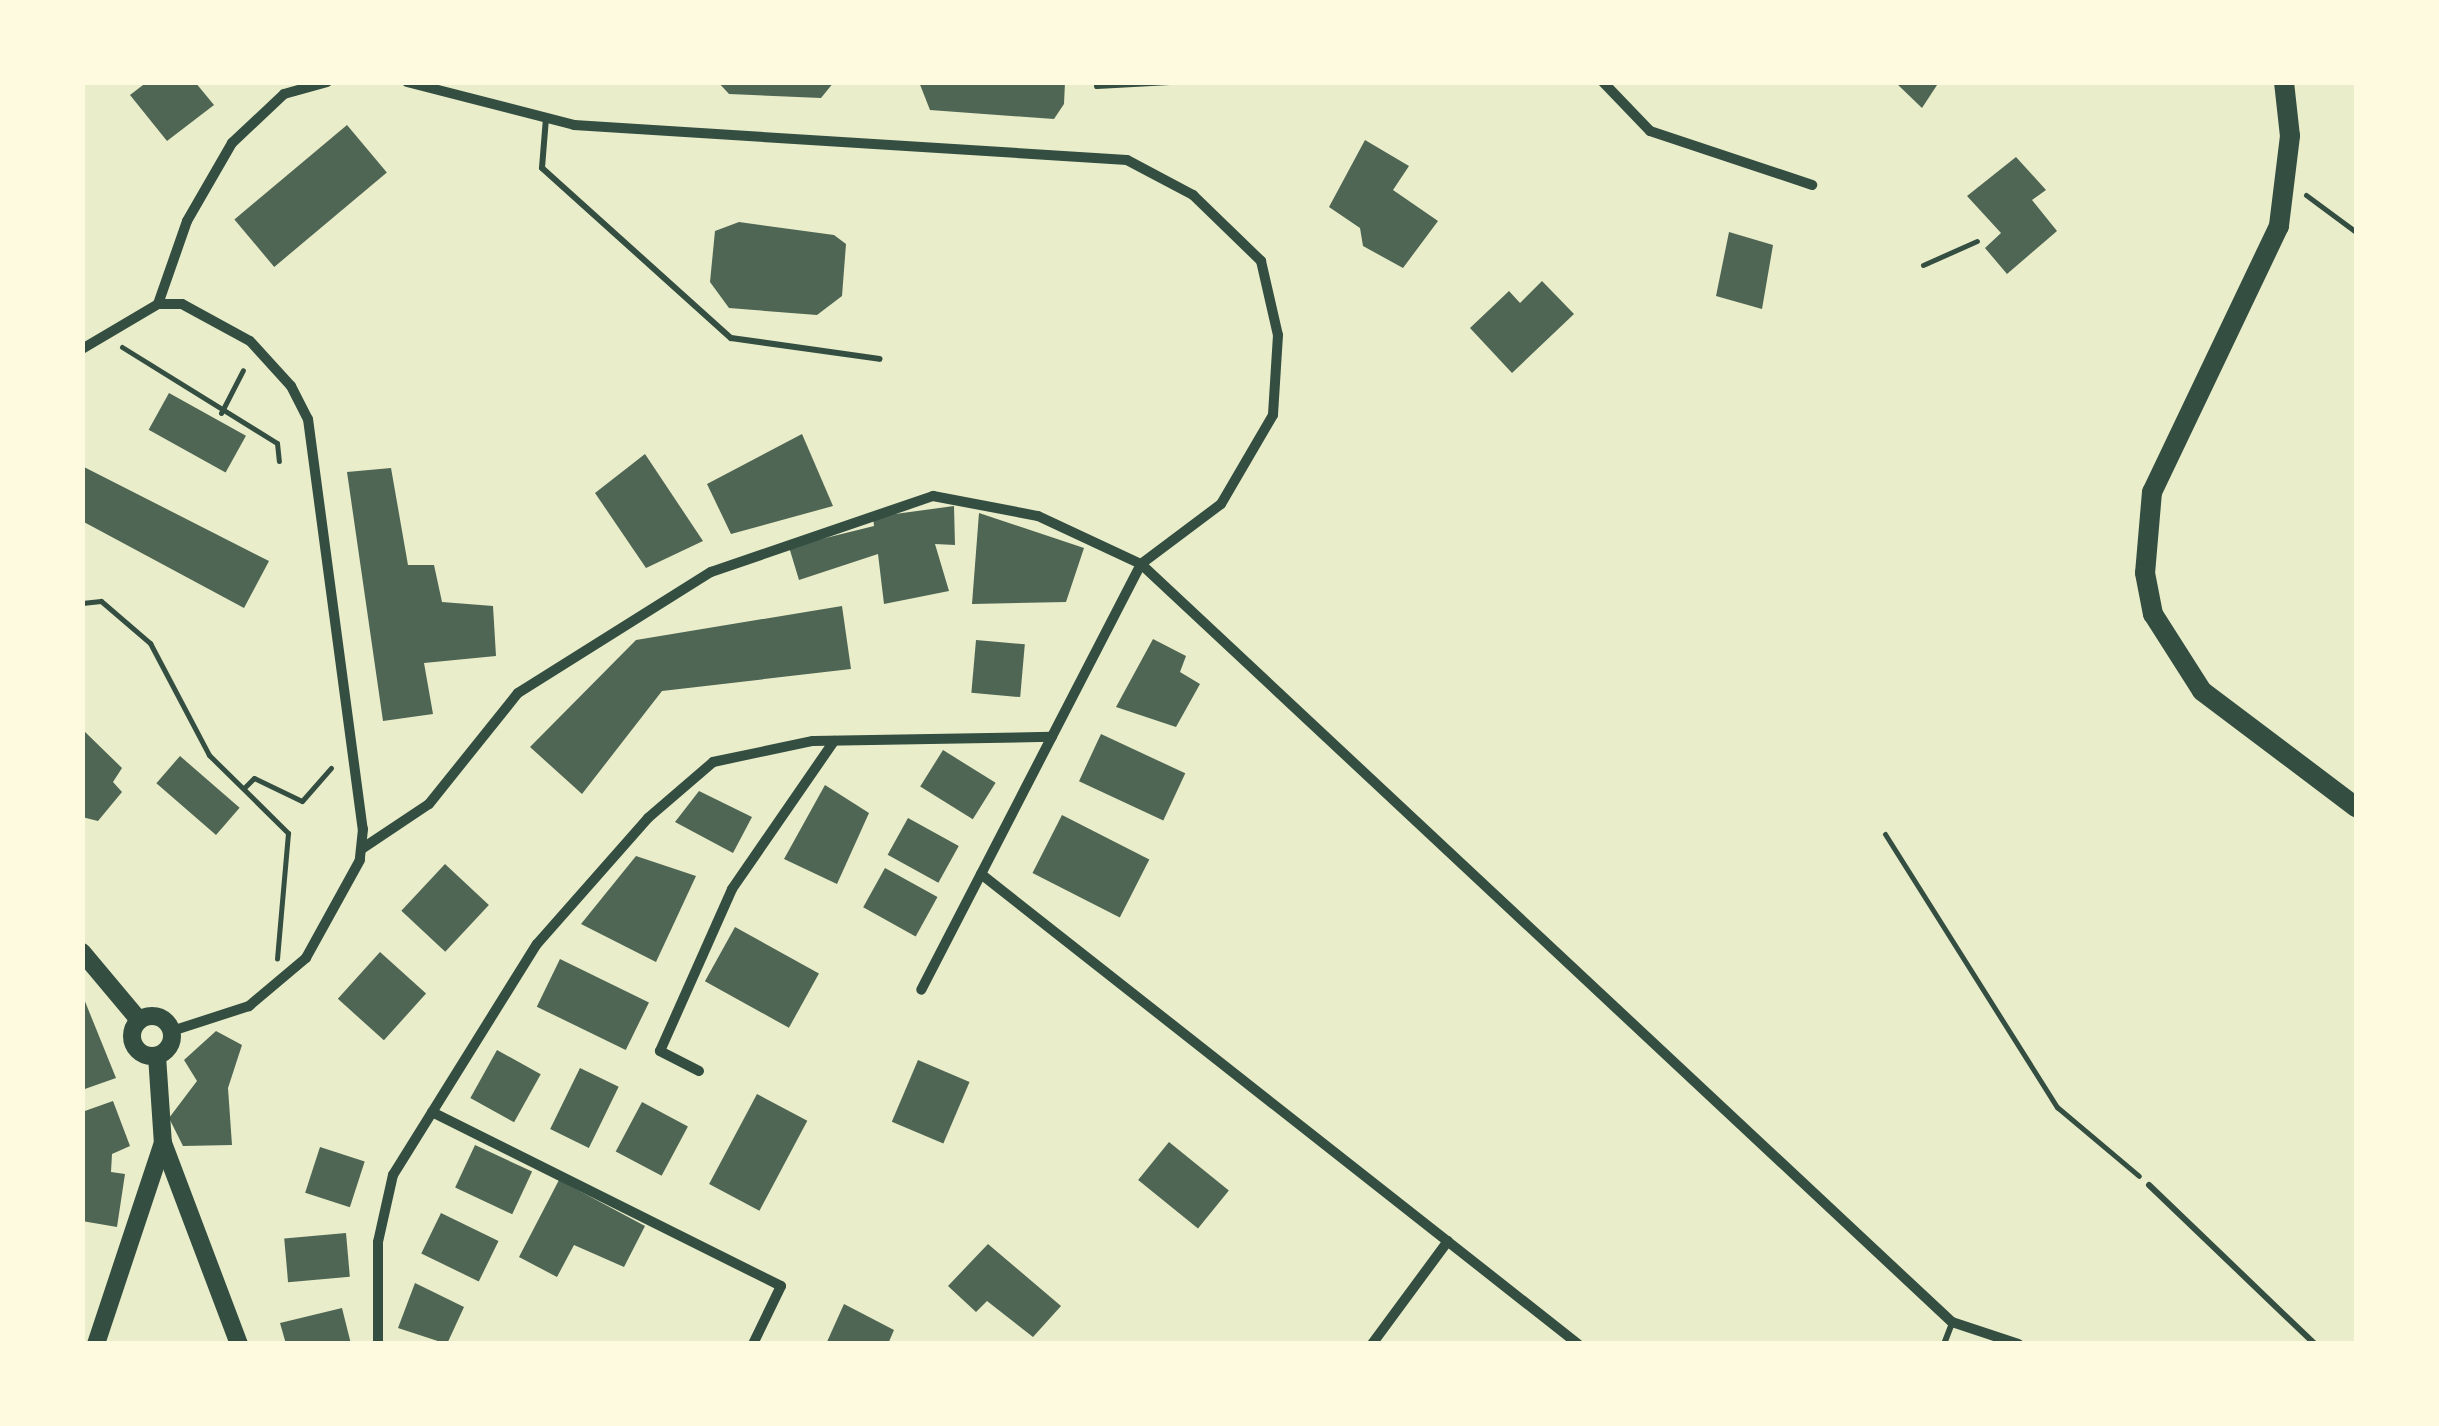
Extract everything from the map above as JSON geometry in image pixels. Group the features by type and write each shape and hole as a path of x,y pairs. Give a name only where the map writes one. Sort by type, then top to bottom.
{"main road":[{"path":"2284,82 2284,179 2279,226 2152,492 2145,573 2153,614 2202,691 2356,807"}],"street":[{"path":"82,349 158,304 188,222 232,144 284,94 327,82"},
{"path":"407,82 546,118 1128,160 1193,195 1261,262 1278,335 1272,414 1221,504 1141,564 921,990"},
{"path":"1603,82 1650,130 1812,185"},
{"path":"158,304 212,313 250,341 308,419 363,848 329,928 278,982 249,1006 172,1031 156,1056 163,1144 239,1344"},
{"path":"363,848 428,804 518,693 711,572 775,546 933,496 1038,516 1141,564 1952,1322 2018,1344"},
{"path":"378,1344 378,1242 390,1192 432,1112 536,944 648,818 713,762 834,741 1052,737"},
{"path":"699,1071 660,1051 732,889 834,741"},
{"path":"981,874 1578,1344"},
{"path":"82,952 139,1020 135,1048 156,1056"},
{"path":"139,1020 155,1016 172,1031"},
{"path":"432,1112 781,1286 753,1344"},
{"path":"96,1344 163,1144"},
{"path":"1372,1344 1448,1241"}],"lane":[{"path":"458,95 460,82"},
{"path":"1097,86 1170,82"},
{"path":"546,118 542,168 731,338 880,359"},
{"path":"2149,1184 2316,1344"},
{"path":"1944,1344 1952,1322"}],"path":[{"path":"2284,179 2356,232"},
{"path":"1924,265 1977,241"},
{"path":"122,347 220,413 277,443 279,461"},
{"path":"220,413 243,370"},
{"path":"82,603 101,601 150,643 189,726 288,833 278,982"},
{"path":"244,788 254,778 302,801 332,768"},
{"path":"1885,834 2058,1107 2149,1184"}],"building":[{"path":"147,82 195,82 214,105 167,141 130,95"},
{"path":"718,82 834,82 821,98 729,94"},
{"path":"919,82 1065,82 1064,104 1054,119 930,110"},
{"path":"1895,82 1939,82 1922,108"},
{"path":"347,125 387,172 274,267 234,219"},
{"path":"1365,140 1409,166 1393,190 1438,221 1403,268 1363,246 1360,228 1329,207"},
{"path":"2016,157 2046,190 2032,200 2057,231 2007,274 1985,248 2001,233 1967,196"},
{"path":"739,222 834,235 846,244 842,296 817,315 729,308 710,282 715,231"},
{"path":"1729,232 1773,245 1762,309 1716,296"},
{"path":"1542,281 1574,314 1512,373 1470,328 1509,291 1520,303"},
{"path":"169,393 246,436 226,472 149,430"},
{"path":"802,434 833,506 731,534 707,484"},
{"path":"645,454 703,541 646,568 595,493"},
{"path":"82,466 269,561 244,608 82,521"},
{"path":"391,468 408,565 434,565 442,602 493,606 496,656 424,663 433,714 383,721 347,472"},
{"path":"954,506 955,545 935,544 949,591 884,604 878,554 799,580 789,547 874,526 873,517"},
{"path":"979,513 1084,548 1066,602 972,604"},
{"path":"842,606 851,669 662,691 582,794 530,747 636,640"},
{"path":"1153,639 1186,656 1180,672 1200,684 1176,727 1116,707"},
{"path":"976,640 1025,644 1020,697 971,693"},
{"path":"82,729 122,768 113,782 122,792 98,821 82,817"},
{"path":"1101,734 1185,773 1163,820 1079,781"},
{"path":"943,750 996,783 973,819 920,786"},
{"path":"180,756 240,808 216,835 156,783"},
{"path":"825,785 869,813 837,884 784,859"},
{"path":"699,791 752,817 733,853 675,822"},
{"path":"1062,815 1149,859 1120,917 1032,873"},
{"path":"908,818 959,846 938,883 888,855"},
{"path":"636,856 696,876 656,962 581,924"},
{"path":"445,864 489,905 445,952 401,911"},
{"path":"885,868 937,897 916,936 863,907"},
{"path":"735,927 819,974 789,1028 705,981"},
{"path":"380,952 426,993 384,1040 338,999"},
{"path":"560,959 649,1002 626,1050 537,1007"},
{"path":"82,994 116,1078 82,1090"},
{"path":"216,1031 242,1045 228,1088 232,1145 183,1146 169,1118 197,1081 184,1060"},
{"path":"497,1050 541,1074 514,1122 470,1098"},
{"path":"918,1060 970,1082 943,1144 892,1122"},
{"path":"580,1068 619,1087 589,1148 550,1129"},
{"path":"757,1094 807,1121 759,1211 709,1184"},
{"path":"113,1101 130,1146 112,1154 111,1172 125,1174 117,1227 82,1221 82,1112"},
{"path":"642,1102 688,1126 662,1176 616,1151"},
{"path":"1169,1142 1229,1190 1198,1229 1138,1180"},
{"path":"475,1145 532,1172 512,1214 455,1188"},
{"path":"320,1147 365,1162 350,1207 305,1193"},
{"path":"559,1180 645,1226 624,1267 574,1245 557,1277 519,1257"},
{"path":"441,1213 499,1241 479,1282 421,1253"},
{"path":"346,1233 350,1277 288,1282 284,1238"},
{"path":"988,1244 1061,1306 1033,1337 987,1301 976,1312 948,1286"},
{"path":"415,1283 464,1307 447,1344 398,1328"},
{"path":"844,1304 894,1330 888,1344 826,1344"},
{"path":"342,1308 351,1344 286,1344 280,1323"}]}
